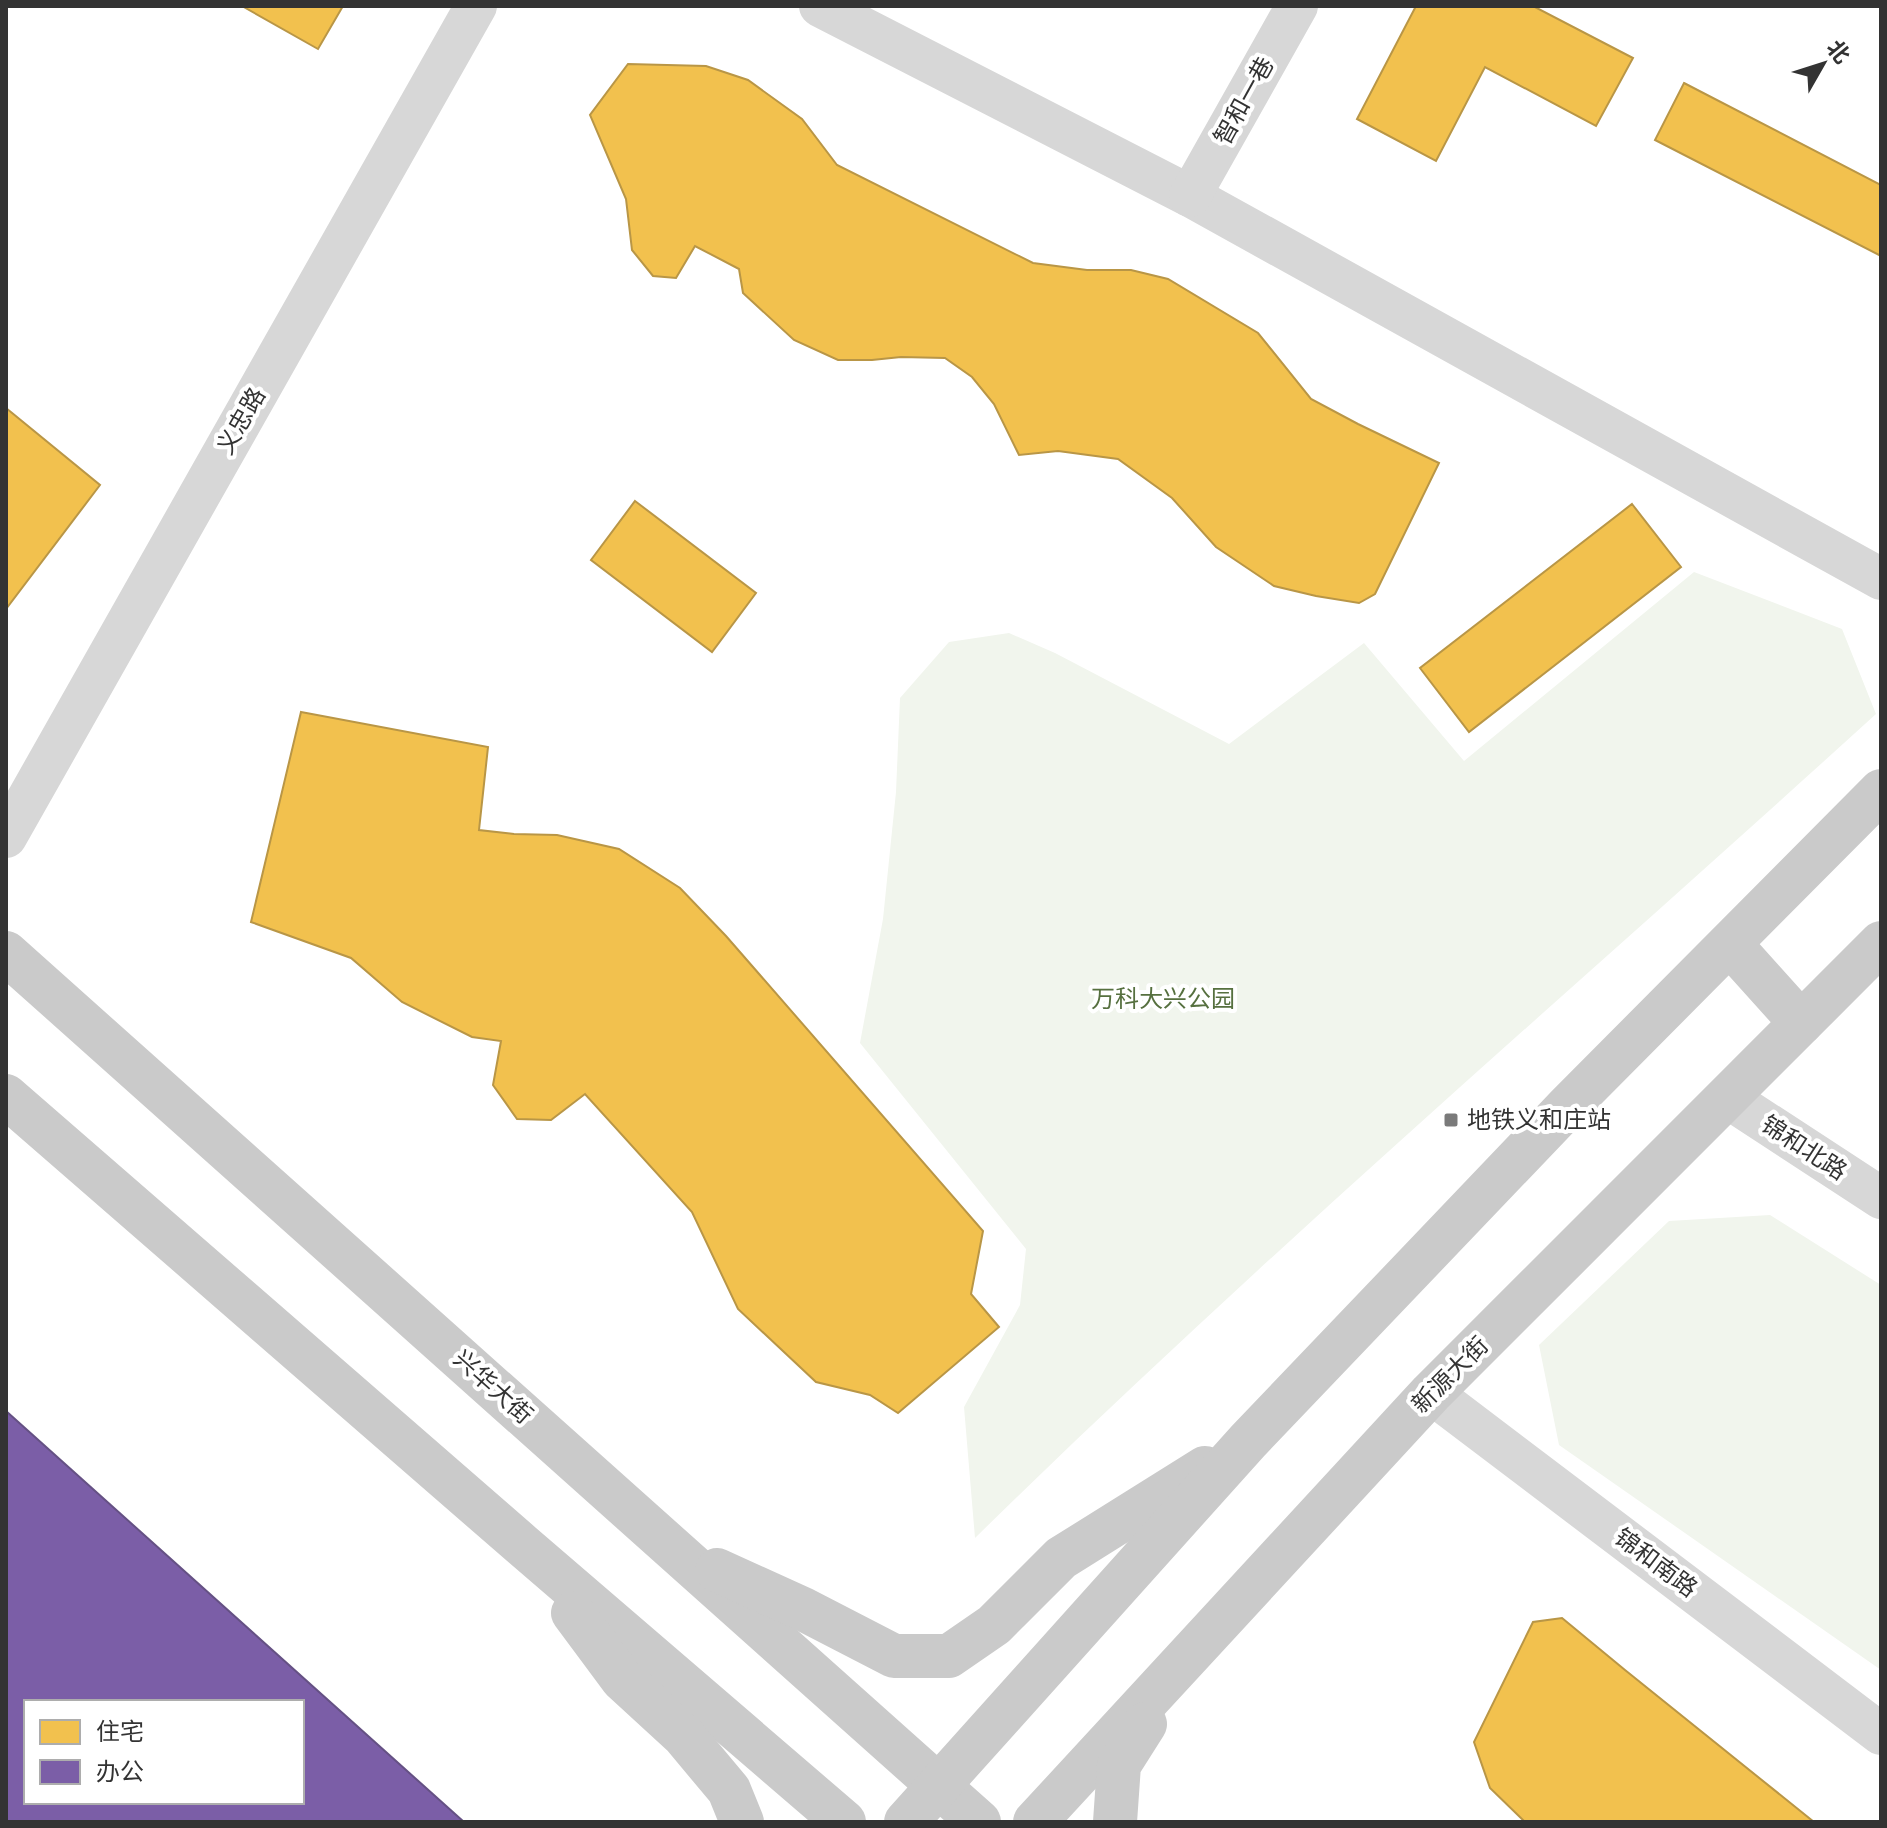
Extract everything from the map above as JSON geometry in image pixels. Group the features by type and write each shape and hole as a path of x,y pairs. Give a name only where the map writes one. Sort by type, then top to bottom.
{"main road":[{"path":"906,1822 1248,1441 1568,1106 1881,791"},
{"name":"新源大街","path":"1035,1822 1431,1393 1881,943"},
{"path":"1730,944 1801,1023"},
{"name":"兴华大街","path":"6,953 979,1822"},
{"path":"6,1096 844,1822"},
{"path":"680,1554 803,1609 894,1656 949,1656 994,1625 1061,1558 1248,1441"},
{"path":"521,1544 622,1679 683,1735 729,1790 742,1822"},
{"path":"1115,1822 1119,1765 1136,1737 1234,1606"}],"street":[{"name":"义忠路","path":"6,837 476,6"},
{"path":"820,6 1190,196 1881,579"},
{"name":"智和一巷","path":"1190,196 1297,6"},
{"name":"锦和北路","path":"1728,1098 1881,1198"},
{"name":"锦和南路","path":"1431,1393 1881,1734"}],"green space":[{"name":"万科大兴公园","path":"1694,572 1842,629 1876,714 1308,1224 975,1538 964,1407 1020,1305 1026,1249 860,1043 883,919 896,792 900,698 949,642 1009,633 1055,653 1229,744 1364,643 1464,761"},
{"path":"1770,1215 1881,1285 1881,1670 1559,1445 1539,1345 1669,1221"}],"building: 住宅":[{"path":"242,6 343,6 318,49"},
{"path":"1416,6 1533,6 1633,58 1596,126 1485,67 1436,161 1357,119"},
{"path":"628,64 706,66 748,80 802,119 837,165 1033,263 1087,270 1131,270 1168,279 1258,333 1311,399 1439,463 1375,594 1359,603 1274,586 1216,547 1172,498 1118,459 1058,451 1019,455 994,404 972,377 945,358 838,360 794,340 743,293 739,269 695,246 676,278 653,276 632,250 626,199 590,115"},
{"path":"1684,83 1881,185 1881,256 1655,140"},
{"path":"6,408 100,485 6,609"},
{"path":"635,501 756,593 712,652 591,560"},
{"path":"1632,504 1681,567 1469,732 1420,668"},
{"path":"301,712 488,747 479,830 557,835 619,849 680,888 726,936 983,1231 971,1294 999,1327 898,1413 870,1395 816,1382 738,1309 692,1212 585,1094 551,1120 517,1119 493,1085 501,1041 472,1037 402,1002 351,958 251,922"},
{"path":"1562,1618 1814,1822 1525,1822 1490,1788 1474,1742 1533,1622"}],"building: 办公":[{"path":"6,1411 464,1822 6,1822"}],"place":[{"name":"地铁义和庄站","path":"1451,1120"}]}
